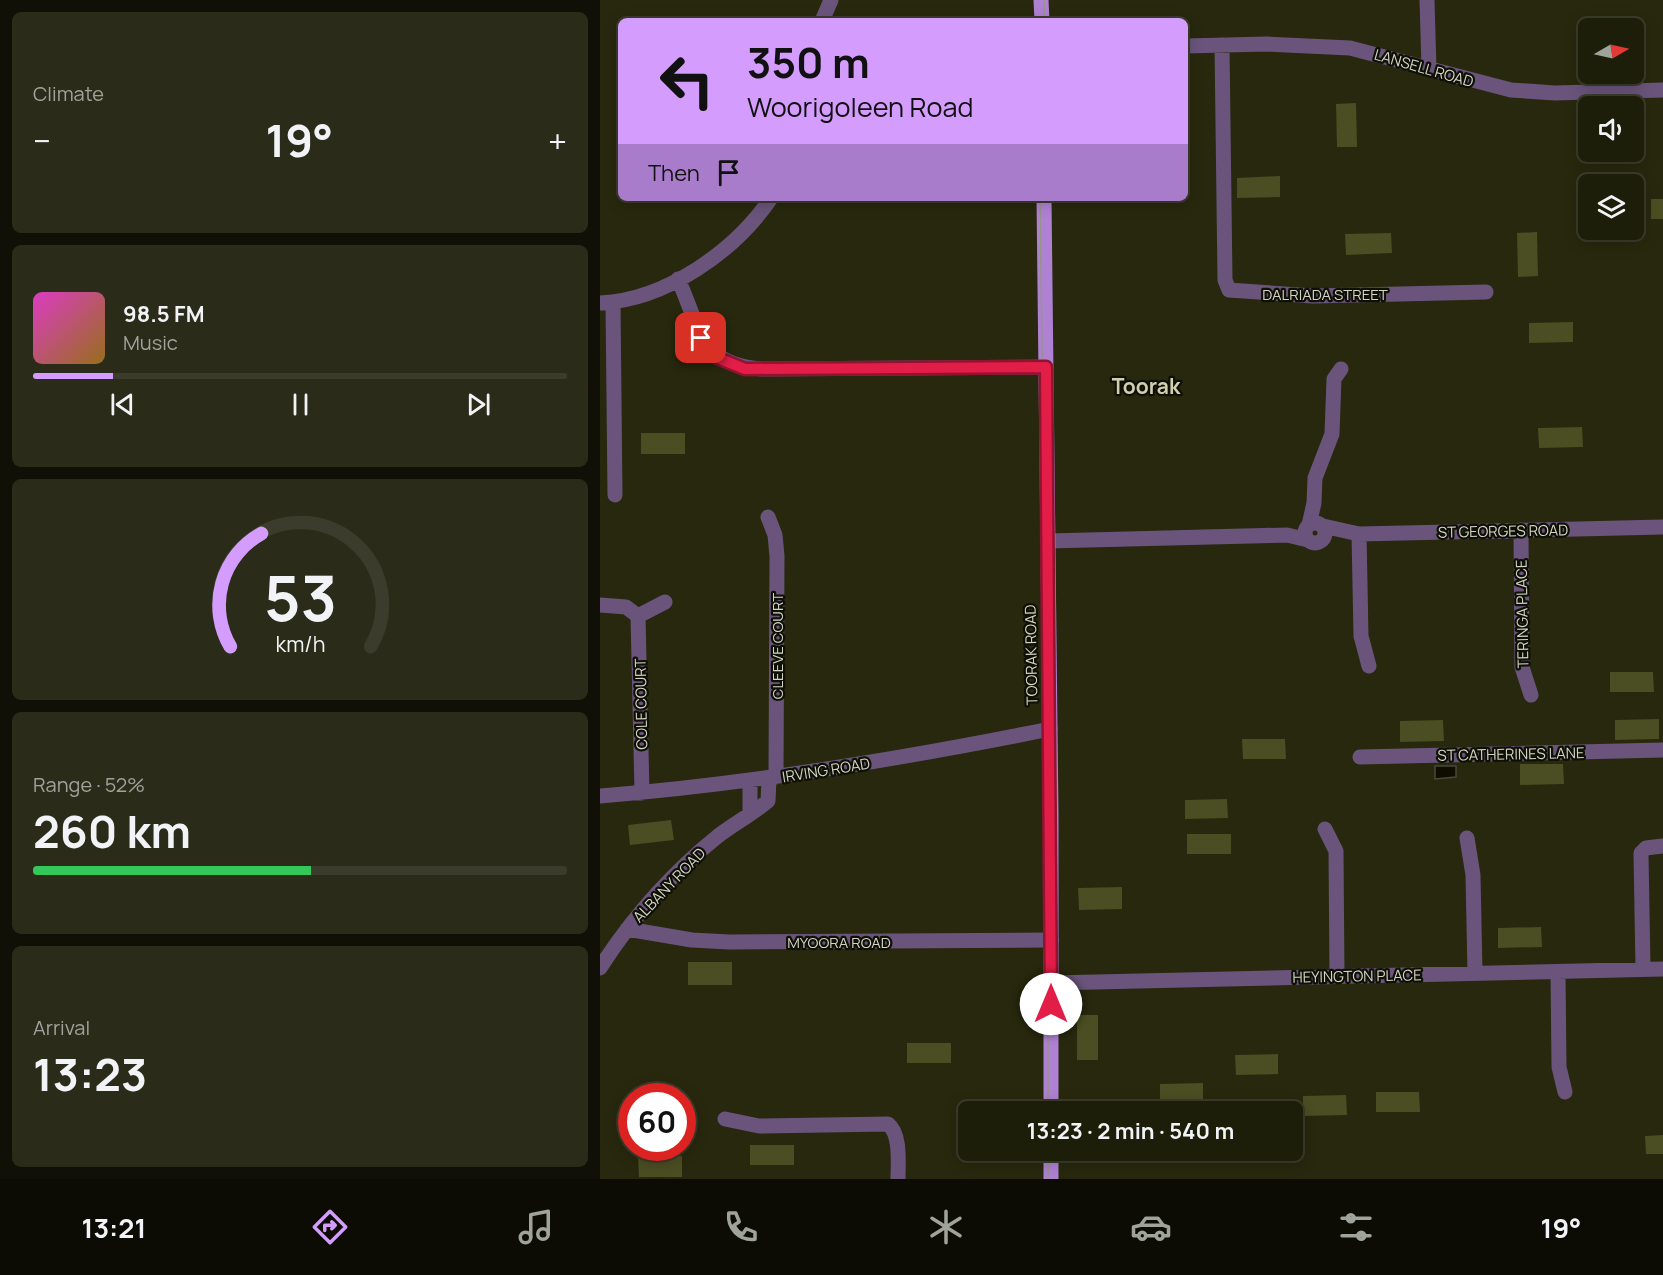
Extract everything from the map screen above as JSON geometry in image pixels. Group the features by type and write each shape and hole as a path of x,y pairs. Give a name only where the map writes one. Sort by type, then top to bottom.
{"main road":[{"path":"1041,0 1042,18"},
{"name":"TOORAK ROAD","path":"1044,201 1050,729 1051,1101"},
{"path":"1051,1161 1051,1179"}],"street":[{"path":"823,18 831,0"},
{"path":"1427,0 1429,69"},
{"name":"DALRIADA STREET","path":"1222,45 1225,280 1229,290 1304,296 1486,292"},
{"name":"LANSELL ROAD","path":"1188,46 1350,48 1475,82 1522,91 1555,93 1663,90"},
{"path":"615,495 606,302 637,296 678,279 734,241 754,222 769,201"},
{"path":"678,279 701,338 718,358 732,366 762,369 1046,367"},
{"path":"1315,530 1315,478 1332,434 1334,379 1341,369"},
{"name":"CLEEVE COURT","path":"768,517 775,535 777,556 773,778"},
{"name":"ST GEORGES ROAD","path":"1048,541 1287,535 1315,530 1352,533 1663,527"},
{"name":"TERINGA PLACE","path":"1521,530 1522,667 1531,695"},
{"path":"1352,533 1360,636 1369,666"},
{"path":"600,605 626,607 638,616 665,602"},
{"name":"COLE COURT","path":"638,616 642,793"},
{"name":"IRVING ROAD","path":"600,796 773,778 906,757 1050,729"},
{"name":"ST CATHERINES LANE","path":"1360,758 1663,750"},
{"name":"ALBANY ROAD","path":"600,968 627,929 681,868 768,801 773,778"},
{"path":"750,781 750,813"},
{"path":"1325,829 1336,851 1337,976"},
{"path":"1467,838 1473,875 1475,974"},
{"path":"1643,969 1639,846 1663,846"},
{"name":"MYOORA ROAD","path":"627,929 692,940 729,942 1051,940"},
{"name":"HEYINGTON PLACE","path":"1051,983 1663,969"},
{"path":"1558,972 1559,1067 1565,1092"},
{"path":"725,1119 759,1126 888,1124 893,1129 897,1148 898,1179"}],"green space":[{"path":"1356,103 1357,147 1337,147 1336,104"},
{"path":"1280,176 1280,197 1237,198 1237,178"},
{"path":"1651,199 1663,199 1663,219 1651,219"},
{"path":"1537,232 1538,276 1518,277 1517,233"},
{"path":"1391,233 1392,253 1346,255 1345,234"},
{"path":"1573,322 1573,342 1529,343 1529,323"},
{"path":"1582,427 1583,447 1539,448 1538,428"},
{"path":"641,433 685,433 685,454 641,454"},
{"path":"1610,672 1653,672 1654,692 1610,692"},
{"path":"1659,719 1659,739 1615,740 1615,720"},
{"path":"1443,720 1444,741 1400,742 1400,721"},
{"path":"1242,739 1285,739 1286,759 1243,759"},
{"path":"1520,764 1563,764 1564,784 1520,785"},
{"path":"1227,799 1228,818 1185,819 1185,800"},
{"path":"671,820 674,840 630,845 628,825"},
{"path":"1187,834 1231,834 1231,854 1187,854"},
{"path":"1122,887 1122,909 1079,910 1078,888"},
{"path":"1541,927 1542,947 1498,948 1498,928"},
{"path":"688,962 732,962 732,985 688,985"},
{"path":"1077,1015 1098,1015 1098,1060 1077,1060"},
{"path":"907,1043 951,1043 951,1063 907,1063"},
{"path":"1278,1054 1278,1074 1236,1075 1235,1055"},
{"path":"1203,1083 1203,1101 1160,1101 1160,1084"},
{"path":"1376,1092 1419,1092 1420,1112 1376,1112"},
{"path":"1346,1095 1347,1115 1303,1116 1303,1096"},
{"path":"1663,1135 1663,1154 1646,1154 1645,1136"},
{"path":"750,1145 794,1145 794,1165 750,1165"},
{"path":"638,1161 682,1161 682,1177 639,1177"}],"shaded area":[{"path":"1435,766 1456,766 1456,777 1435,779"}],"tram line":[{"path":"1044,0 1044,18"},
{"path":"1040,201 1047,729 1048,1101"},
{"path":"1048,1161 1048,1179"}],"district":[{"name":"Toorak","path":"1146,386"}],"route":[{"path":"701,338 718,358 732,366 745,369 1046,367 1051,1004"}]}
